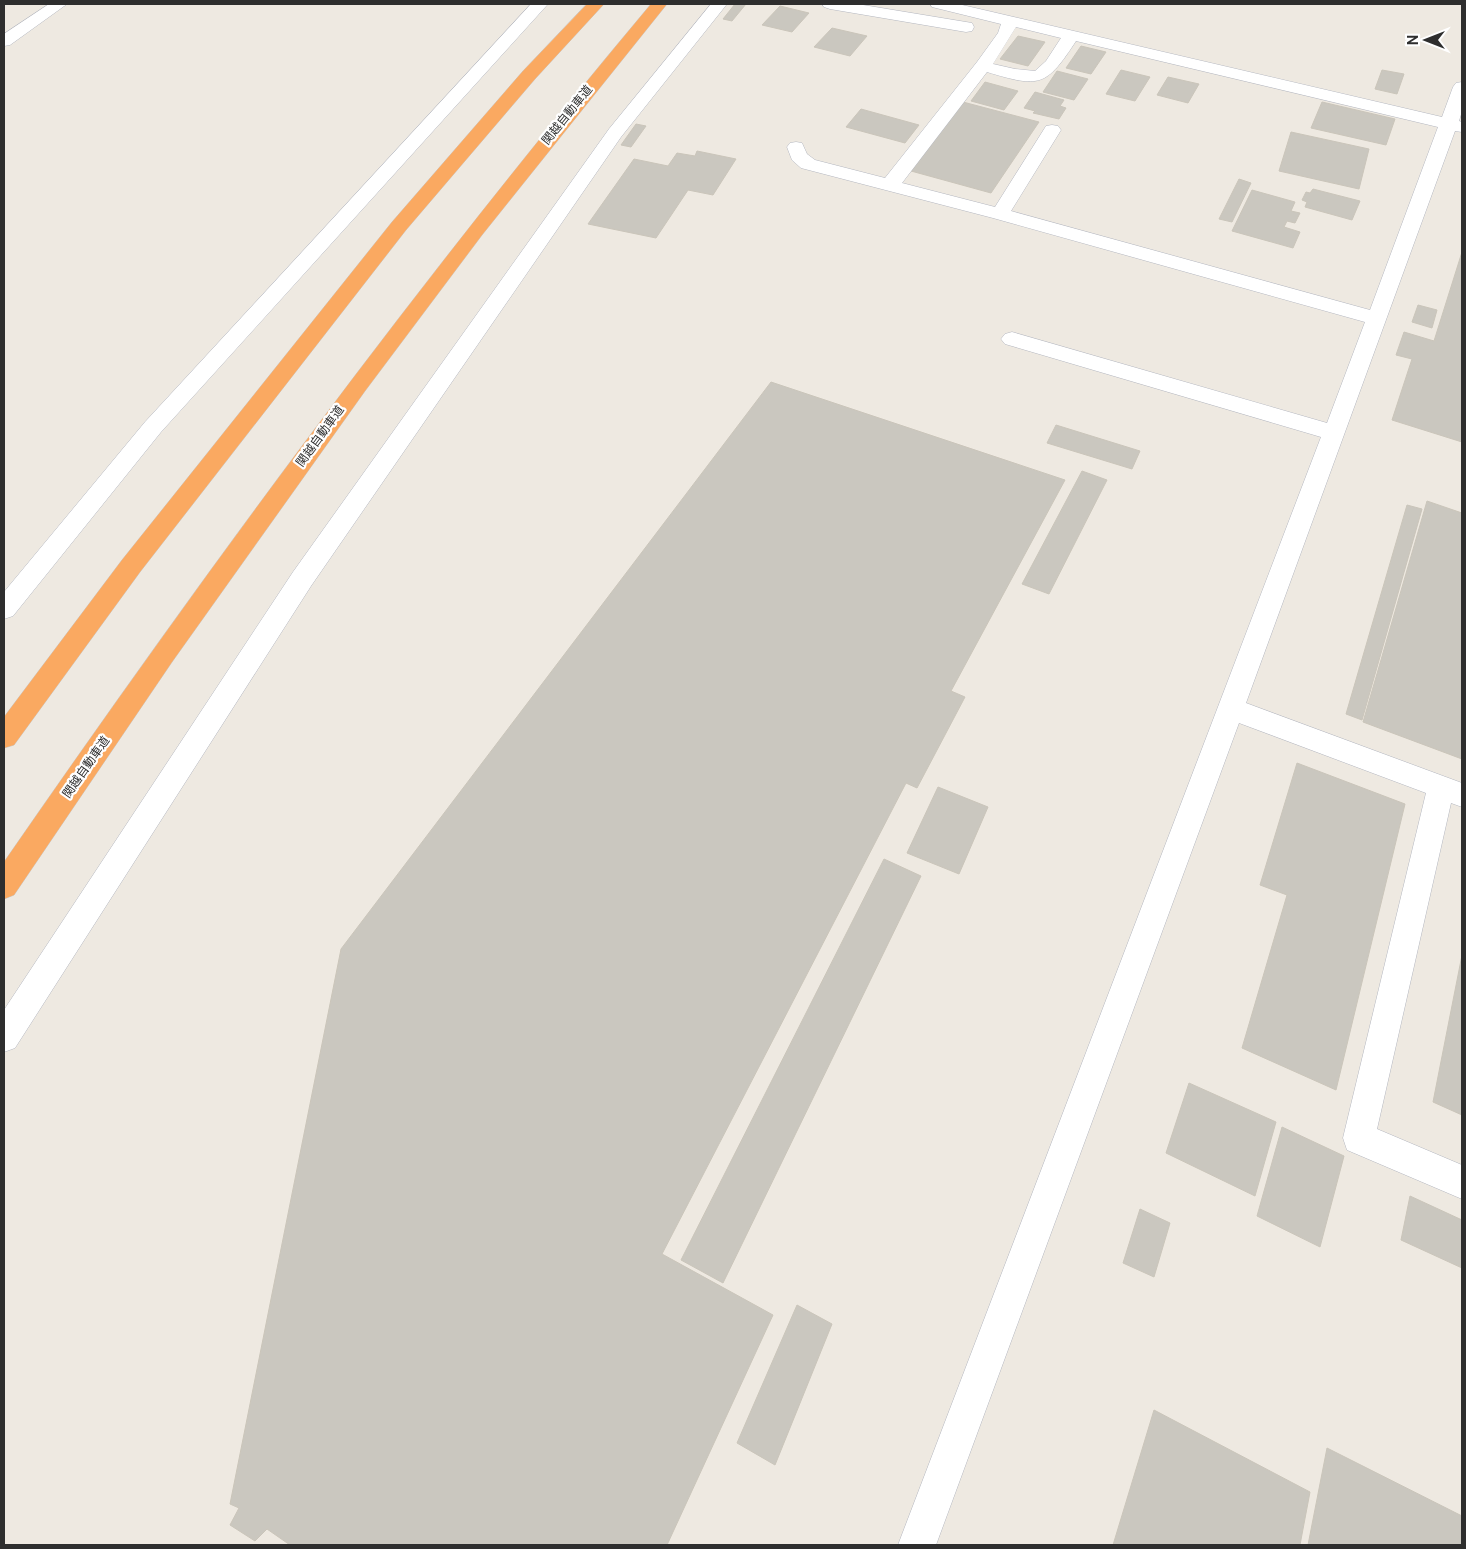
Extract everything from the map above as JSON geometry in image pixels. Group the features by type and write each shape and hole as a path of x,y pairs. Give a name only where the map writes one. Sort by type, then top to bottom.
{"highway":[{"path":"4,737 131,566 399,226 529,75 596,4"},
{"name":"関越自動車道","path":"4,886 184,623 325,429 470,237 584,93 659,4"}],"street":[{"path":"4,41 59,4"},
{"path":"4,609 153,427 540,4"},
{"path":"4,1037 302,579 615,132 719,4"},
{"path":"830,4 986,30 1010,21"},
{"path":"938,4 1456,125"},
{"path":"985,4 995,7 1010,21"},
{"path":"890,185 983,66 1006,33 1010,21"},
{"path":"983,66 1023,76 1034,76 1045,72 1071,36"},
{"path":"917,1545 1377,319 1456,125 1462,87"},
{"path":"1000,214 1052,130"},
{"path":"796,147 799,156 808,164 1000,214 1377,319"},
{"path":"1012,339 1334,433"},
{"path":"1231,709 1452,792 1358,1138 1462,1182"}],"building":[{"path":"735,4 746,4 732,21 723,19"},
{"path":"780,6 809,13 792,32 762,25"},
{"path":"832,28 867,36 850,56 814,47"},
{"path":"1018,36 1045,42 1028,66 1000,59"},
{"path":"1081,46 1106,52 1091,74 1066,68"},
{"path":"1121,70 1150,77 1135,101 1106,94"},
{"path":"1382,70 1404,74 1397,94 1375,89"},
{"path":"1057,71 1088,79 1074,100 1043,92"},
{"path":"1168,77 1199,84 1188,103 1157,95"},
{"path":"985,82 1018,91 1004,110 971,101"},
{"path":"1035,92 1064,100 1060,106 1066,108 1059,119 1033,113 1035,111 1024,108"},
{"path":"963,102 1039,122 991,193 911,171"},
{"path":"1322,102 1395,119 1386,145 1311,128"},
{"path":"861,109 919,125 905,143 846,127"},
{"path":"636,124 646,126 631,147 621,145"},
{"path":"1291,132 1369,149 1359,189 1279,171"},
{"path":"697,151 736,159 713,195 688,190 656,238 588,224 634,159 668,166 677,153 695,156"},
{"path":"1239,179 1251,183 1232,222 1219,219"},
{"path":"1313,189 1360,201 1352,220 1305,207 1307,202 1302,200 1306,192 1310,193"},
{"path":"1252,190 1295,202 1291,211 1300,213 1295,223 1287,221 1284,227 1300,232 1293,248 1232,231"},
{"path":"1462,252 1462,442 1392,420 1412,359 1396,355 1404,332 1434,341"},
{"path":"1418,305 1437,310 1432,328 1412,322"},
{"path":"771,382 1065,480 951,691 965,697 917,788 906,783 662,1254 773,1315 667,1545 290,1545 267,1529 255,1541 230,1525 239,1508 230,1504 341,949"},
{"path":"1056,425 1140,451 1132,469 1047,443"},
{"path":"1082,471 1107,480 1049,594 1022,584"},
{"path":"1427,501 1462,513 1462,759 1363,722"},
{"path":"1407,505 1422,509 1362,720 1346,714"},
{"path":"1297,763 1405,804 1336,1090 1242,1048 1287,895 1260,885"},
{"path":"938,787 988,807 959,874 907,853"},
{"path":"884,859 921,876 723,1283 681,1260"},
{"path":"1462,955 1462,1115 1433,1102"},
{"path":"1189,1083 1276,1122 1255,1196 1166,1153"},
{"path":"1282,1127 1344,1156 1320,1247 1257,1216"},
{"path":"1410,1196 1462,1220 1462,1268 1401,1240"},
{"path":"1140,1209 1170,1223 1154,1277 1123,1263"},
{"path":"797,1305 832,1324 775,1465 737,1443"},
{"path":"1154,1410 1310,1492 1300,1545 1113,1545"},
{"path":"1327,1448 1462,1516 1462,1545 1308,1545"}]}
